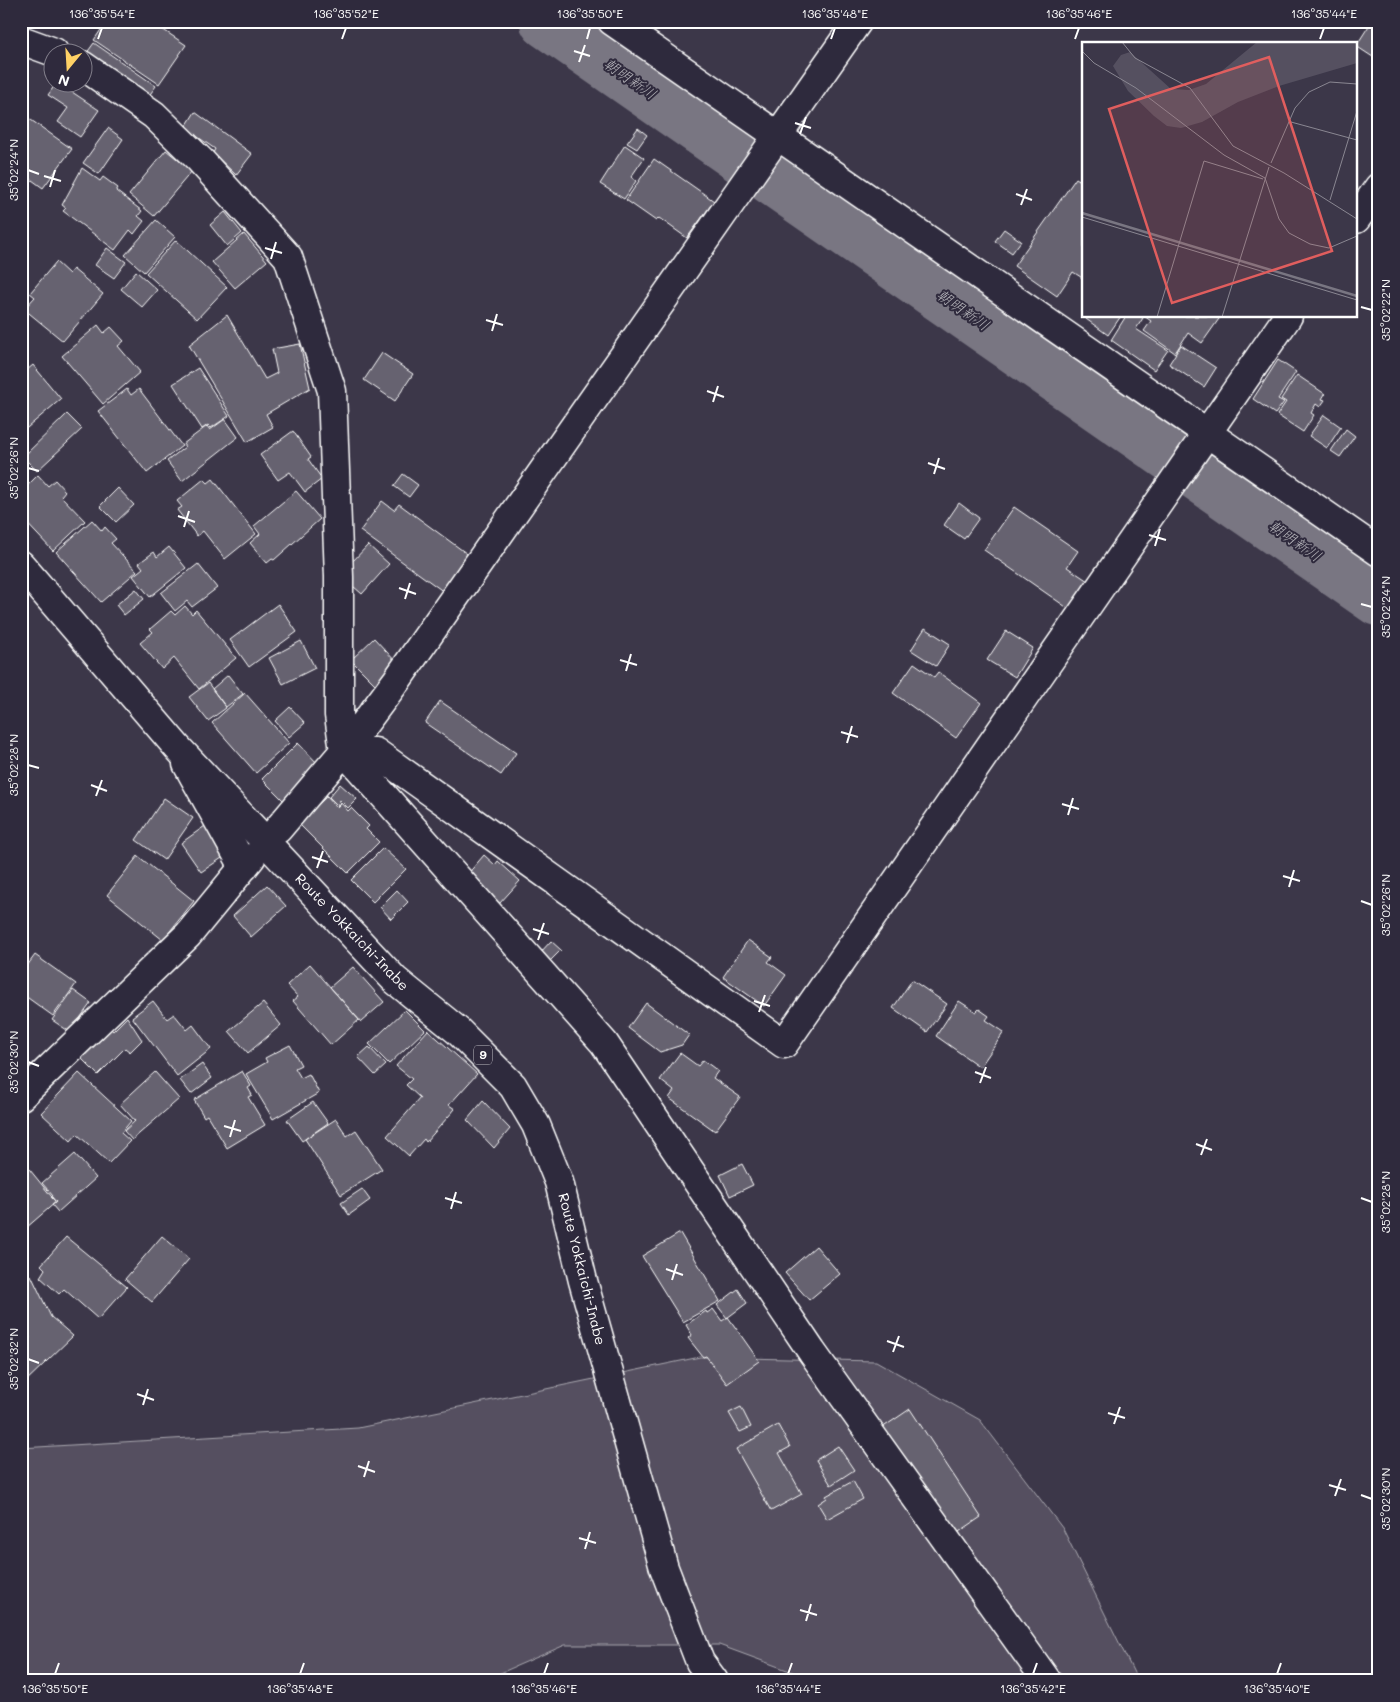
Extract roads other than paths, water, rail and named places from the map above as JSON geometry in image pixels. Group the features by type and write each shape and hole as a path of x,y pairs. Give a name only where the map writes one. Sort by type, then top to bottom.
{"street":[{"path":"612,21 772,146 1206,433 1379,552"},
{"path":"278,829 344,751 397,680 858,21"},
{"path":"21,40 42,48"},
{"path":"92,72 154,115 200,160 288,257 332,391 339,576 339,715 344,751 604,1043 812,1352 1047,1681"},
{"path":"1358,216 1379,187"},
{"path":"344,751 375,752 784,1044 1287,318"},
{"name":"Route Yokkaichi-Inabe","path":"21,565 177,747 395,980 458,1031 513,1086 536,1124 559,1182 583,1281 664,1568 700,1662 714,1681"},
{"path":"21,1096 188,935 248,863 177,747"}],"waterway":[{"name":"朝明新川","path":"547,21 1379,599"}]}
